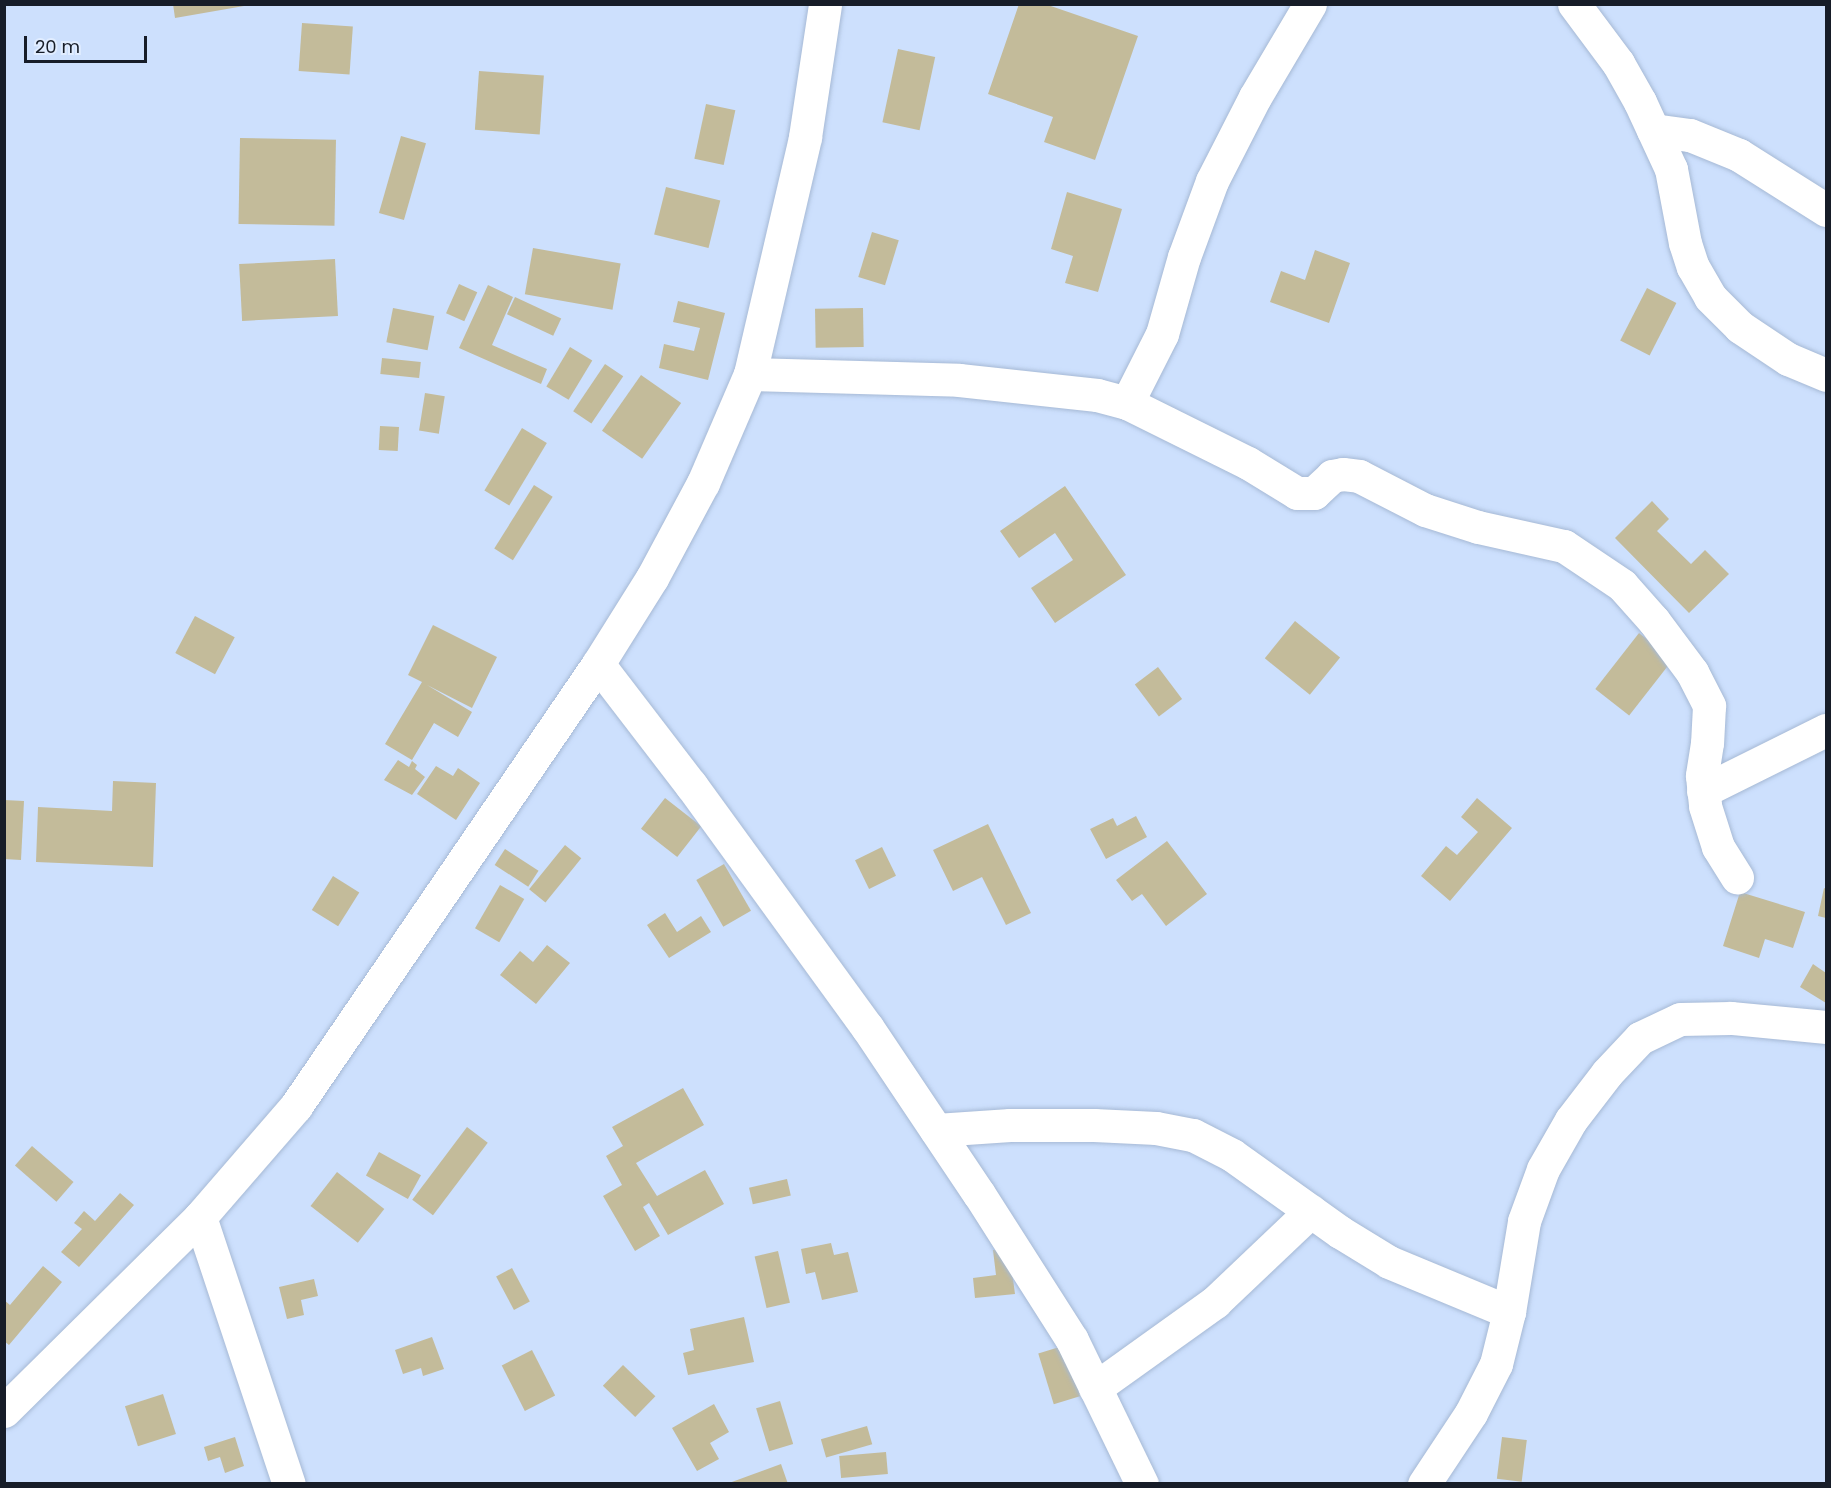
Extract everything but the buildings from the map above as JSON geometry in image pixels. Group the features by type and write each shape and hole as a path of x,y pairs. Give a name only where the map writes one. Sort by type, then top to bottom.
{"street":[{"path":"4,1411 200,1216 296,1106 598,664 652,578 703,483 750,374 806,137 825,4"},
{"path":"1127,403 1162,334 1184,257 1212,181 1255,97 1310,4"},
{"path":"1574,4 1618,63 1653,130 1671,169 1685,243 1693,267 1710,297 1740,327 1778,353 1827,375"},
{"path":"1653,130 1690,135 1739,155 1812,191 1827,210"},
{"path":"750,374 959,380 1097,395 1127,403 1248,463 1297,493 1314,493 1332,476 1343,474 1359,476 1425,510 1478,527 1564,546 1597,566 1622,585 1654,621 1692,672 1709,706 1702,776 1705,806 1718,847 1737,878"},
{"path":"598,664 867,1027 936,1130 1072,1340 1142,1484"},
{"path":"1704,791 1827,730"},
{"path":"1424,1484 1471,1413 1496,1364 1509,1312 1524,1221 1543,1169 1571,1120 1607,1073 1640,1038 1680,1018 1731,1018 1827,1027"},
{"path":"936,1130 1010,1125 1094,1125 1156,1128 1193,1135 1232,1155 1389,1262 1509,1312"},
{"path":"1095,1388 1215,1302 1311,1211"},
{"path":"200,1216 289,1484"}]}
